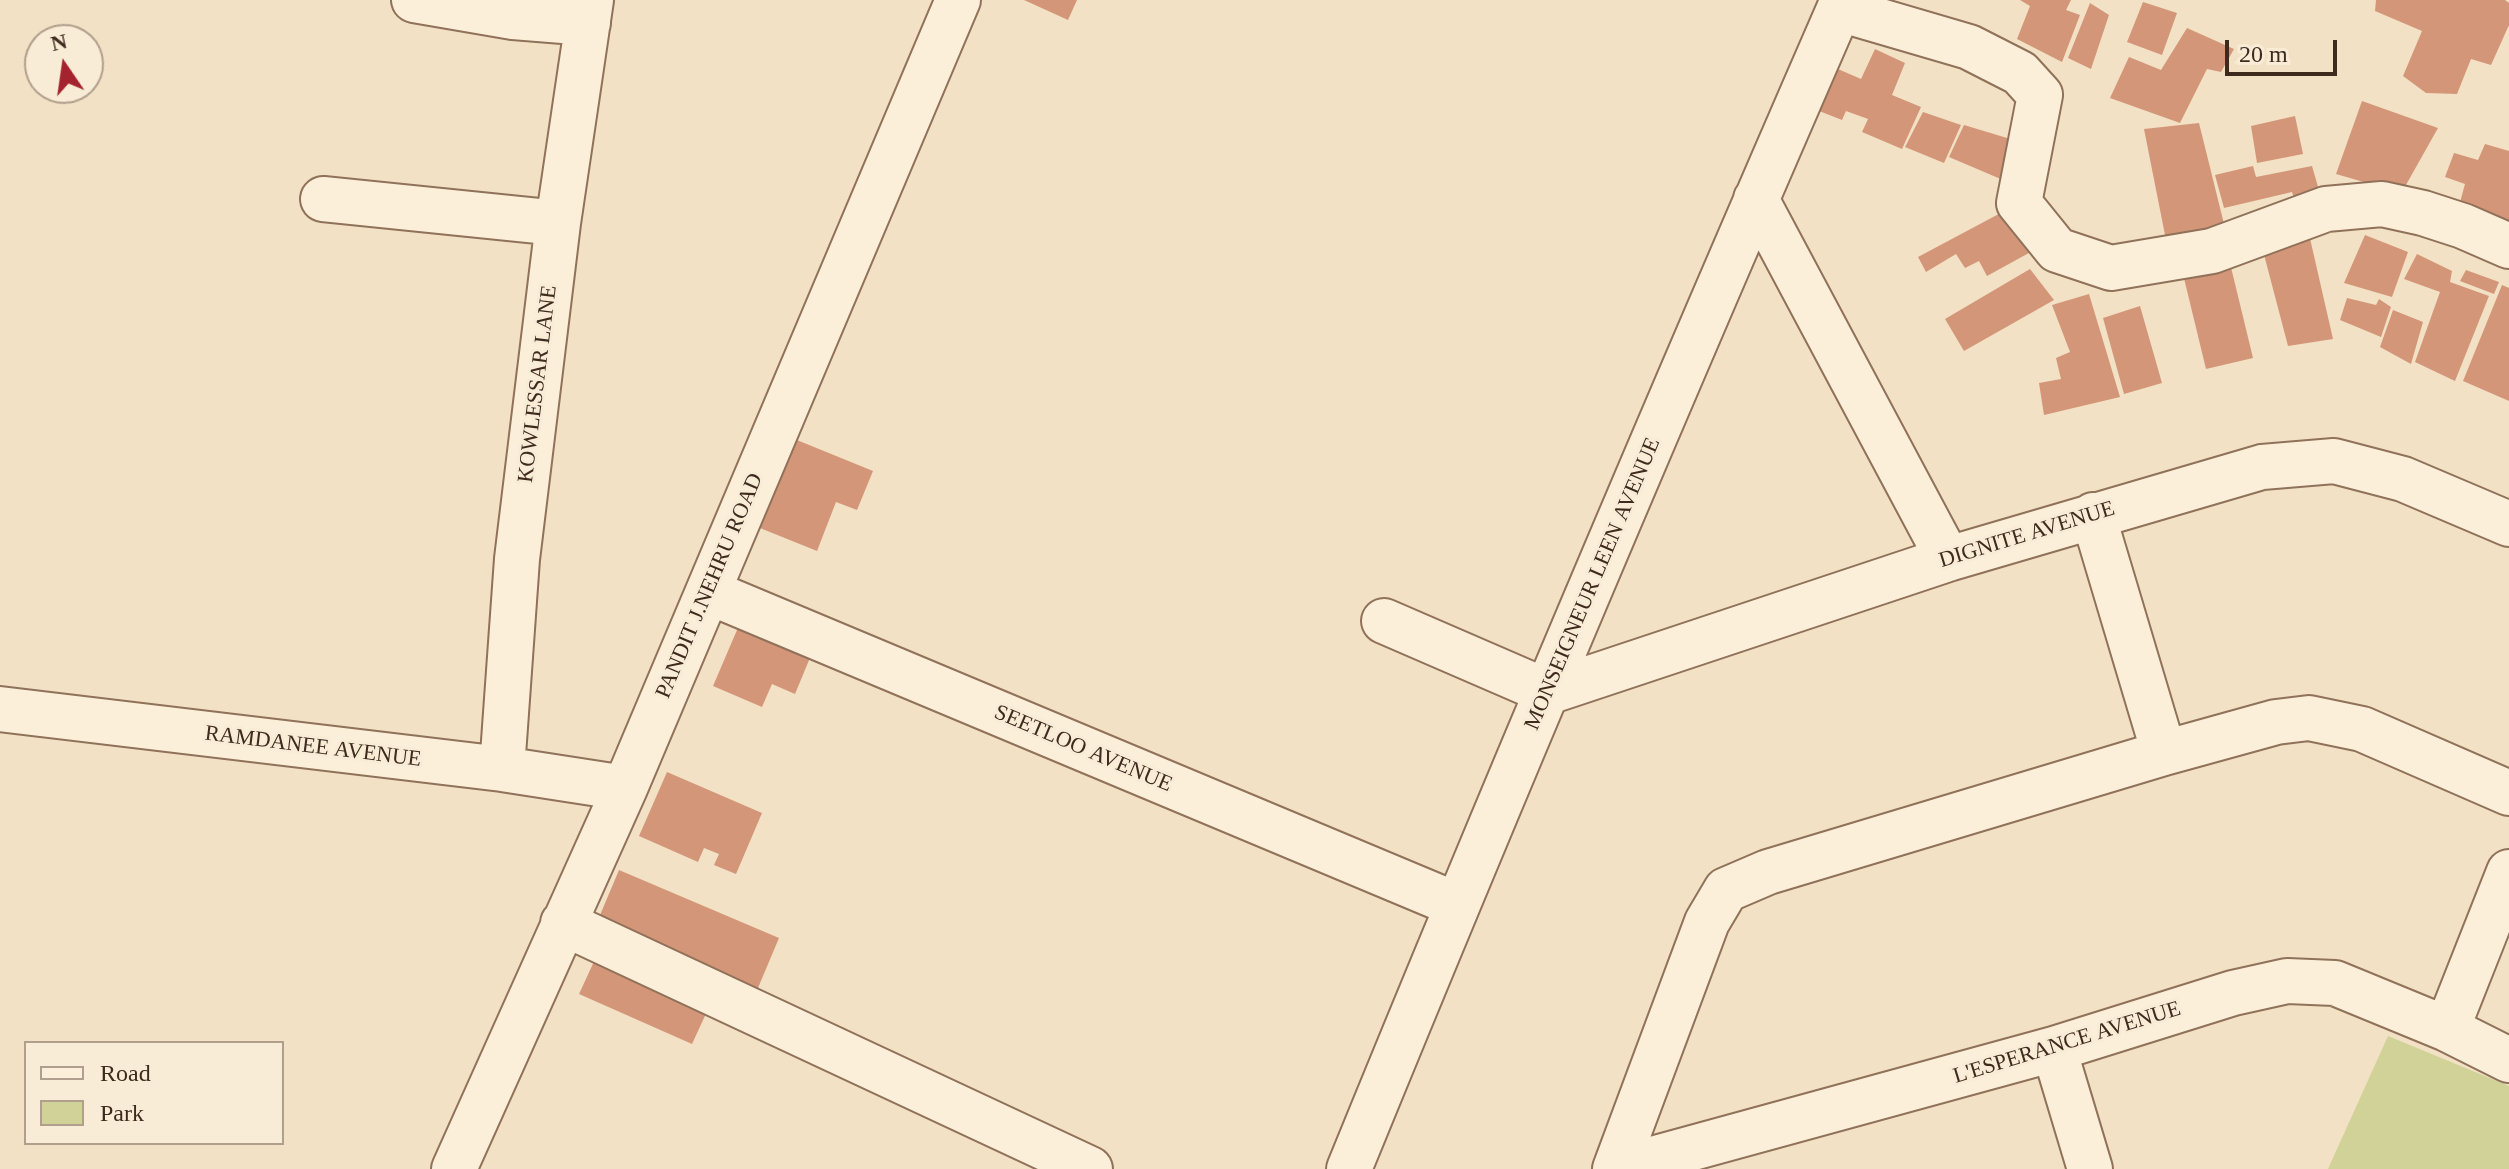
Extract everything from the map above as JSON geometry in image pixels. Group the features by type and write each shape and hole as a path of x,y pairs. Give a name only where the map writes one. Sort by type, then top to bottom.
{"street":[{"path":"414,0 513,17 590,11"},
{"name":"PANDIT J.NEHRU ROAD","path":"454,1169 625,788 958,0"},
{"path":"1841,4 1969,47 2020,73 2040,95 2019,203 2057,250 2111,268 2212,251 2326,209 2382,204 2463,226 2509,246"},
{"name":"MONSEIGNEUR LEEN AVENUE","path":"1349,1169 1457,905 1841,4"},
{"name":"KOWLESSAR LANE","path":"502,769 517,559 558,223 590,11"},
{"path":"323,199 558,223"},
{"path":"1756,199 1948,559"},
{"name":"DIGNITE AVENUE","path":"1548,692 1948,559 2262,467 2334,461 2403,479 2509,524"},
{"path":"2093,515 2164,753"},
{"name":"SEETLOO AVENUE","path":"709,592 1457,905"},
{"path":"1384,621 1548,692"},
{"name":"RAMDANEE AVENUE","path":"0,709 502,769 625,788"},
{"path":"1616,1169 1707,922 1726,890 1768,872 2164,753 2276,722 2309,718 2362,729 2509,793"},
{"path":"2447,1029 2509,872"},
{"path":"563,923 1090,1169"},
{"name":"L'ESPERANCE AVENUE","path":"1616,1169 2054,1049 2233,993 2287,981 2335,983 2447,1029 2509,1060"},
{"path":"2054,1049 2090,1169"}],"green space":[{"path":"2388,1036 2509,1086 2509,1169 2328,1169"}],"building":[{"path":"1024,0 1077,0 1068,20"},
{"path":"2020,0 2071,0 2066,10 2080,15 2062,62 2017,39 2030,6"},
{"path":"2376,0 2505,0 2509,3 2509,25 2491,65 2471,59 2457,94 2426,93 2403,76 2422,31 2375,11"},
{"path":"2143,2 2177,13 2162,55 2127,42"},
{"path":"2090,3 2109,15 2091,69 2068,58"},
{"path":"2187,28 2234,49 2221,72 2207,69 2180,123 2110,98 2129,57 2161,70"},
{"path":"1875,49 1905,63 1892,95 1921,107 1902,149 1862,132 1868,119 1846,111 1842,120 1814,109 1831,66 1861,79"},
{"path":"2362,101 2438,128 2402,192 2377,180 2374,185 2336,174"},
{"path":"1923,112 1961,125 1944,163 1905,147"},
{"path":"2295,116 2303,154 2257,163 2251,126"},
{"path":"2199,123 2226,232 2166,240 2144,129"},
{"path":"1964,125 2017,141 2003,180 1949,157"},
{"path":"2485,144 2509,151 2509,241 2456,217 2465,184 2445,177 2454,153 2478,160"},
{"path":"2253,166 2256,177 2312,166 2321,197 2296,204 2292,192 2224,208 2215,175"},
{"path":"2010,208 2038,248 1987,276 1979,261 1965,268 1956,254 1926,272 1918,257"},
{"path":"2309,234 2333,339 2288,346 2262,247"},
{"path":"2365,235 2408,252 2392,297 2344,283"},
{"path":"2417,254 2452,271 2450,282 2489,296 2455,381 2415,362 2440,292 2404,279"},
{"path":"2229,259 2253,358 2206,369 2182,270"},
{"path":"2030,269 2054,300 1964,351 1945,319"},
{"path":"2466,270 2499,282 2494,294 2460,281"},
{"path":"2502,285 2509,288 2509,401 2463,381"},
{"path":"2089,294 2120,397 2044,415 2039,383 2061,379 2056,358 2070,352 2052,305"},
{"path":"2347,298 2376,305 2379,299 2391,307 2381,337 2340,320"},
{"path":"2140,306 2162,383 2124,394 2103,318"},
{"path":"2393,310 2423,322 2411,364 2380,347"},
{"path":"787,436 873,471 857,510 836,502 817,551 750,524"},
{"path":"740,623 812,653 795,694 772,684 762,707 713,686"},
{"path":"667,772 762,813 736,874 714,865 719,854 704,848 698,862 639,836"},
{"path":"619,870 779,938 755,995 595,927"},
{"path":"597,955 710,1005 692,1044 579,994"}]}
